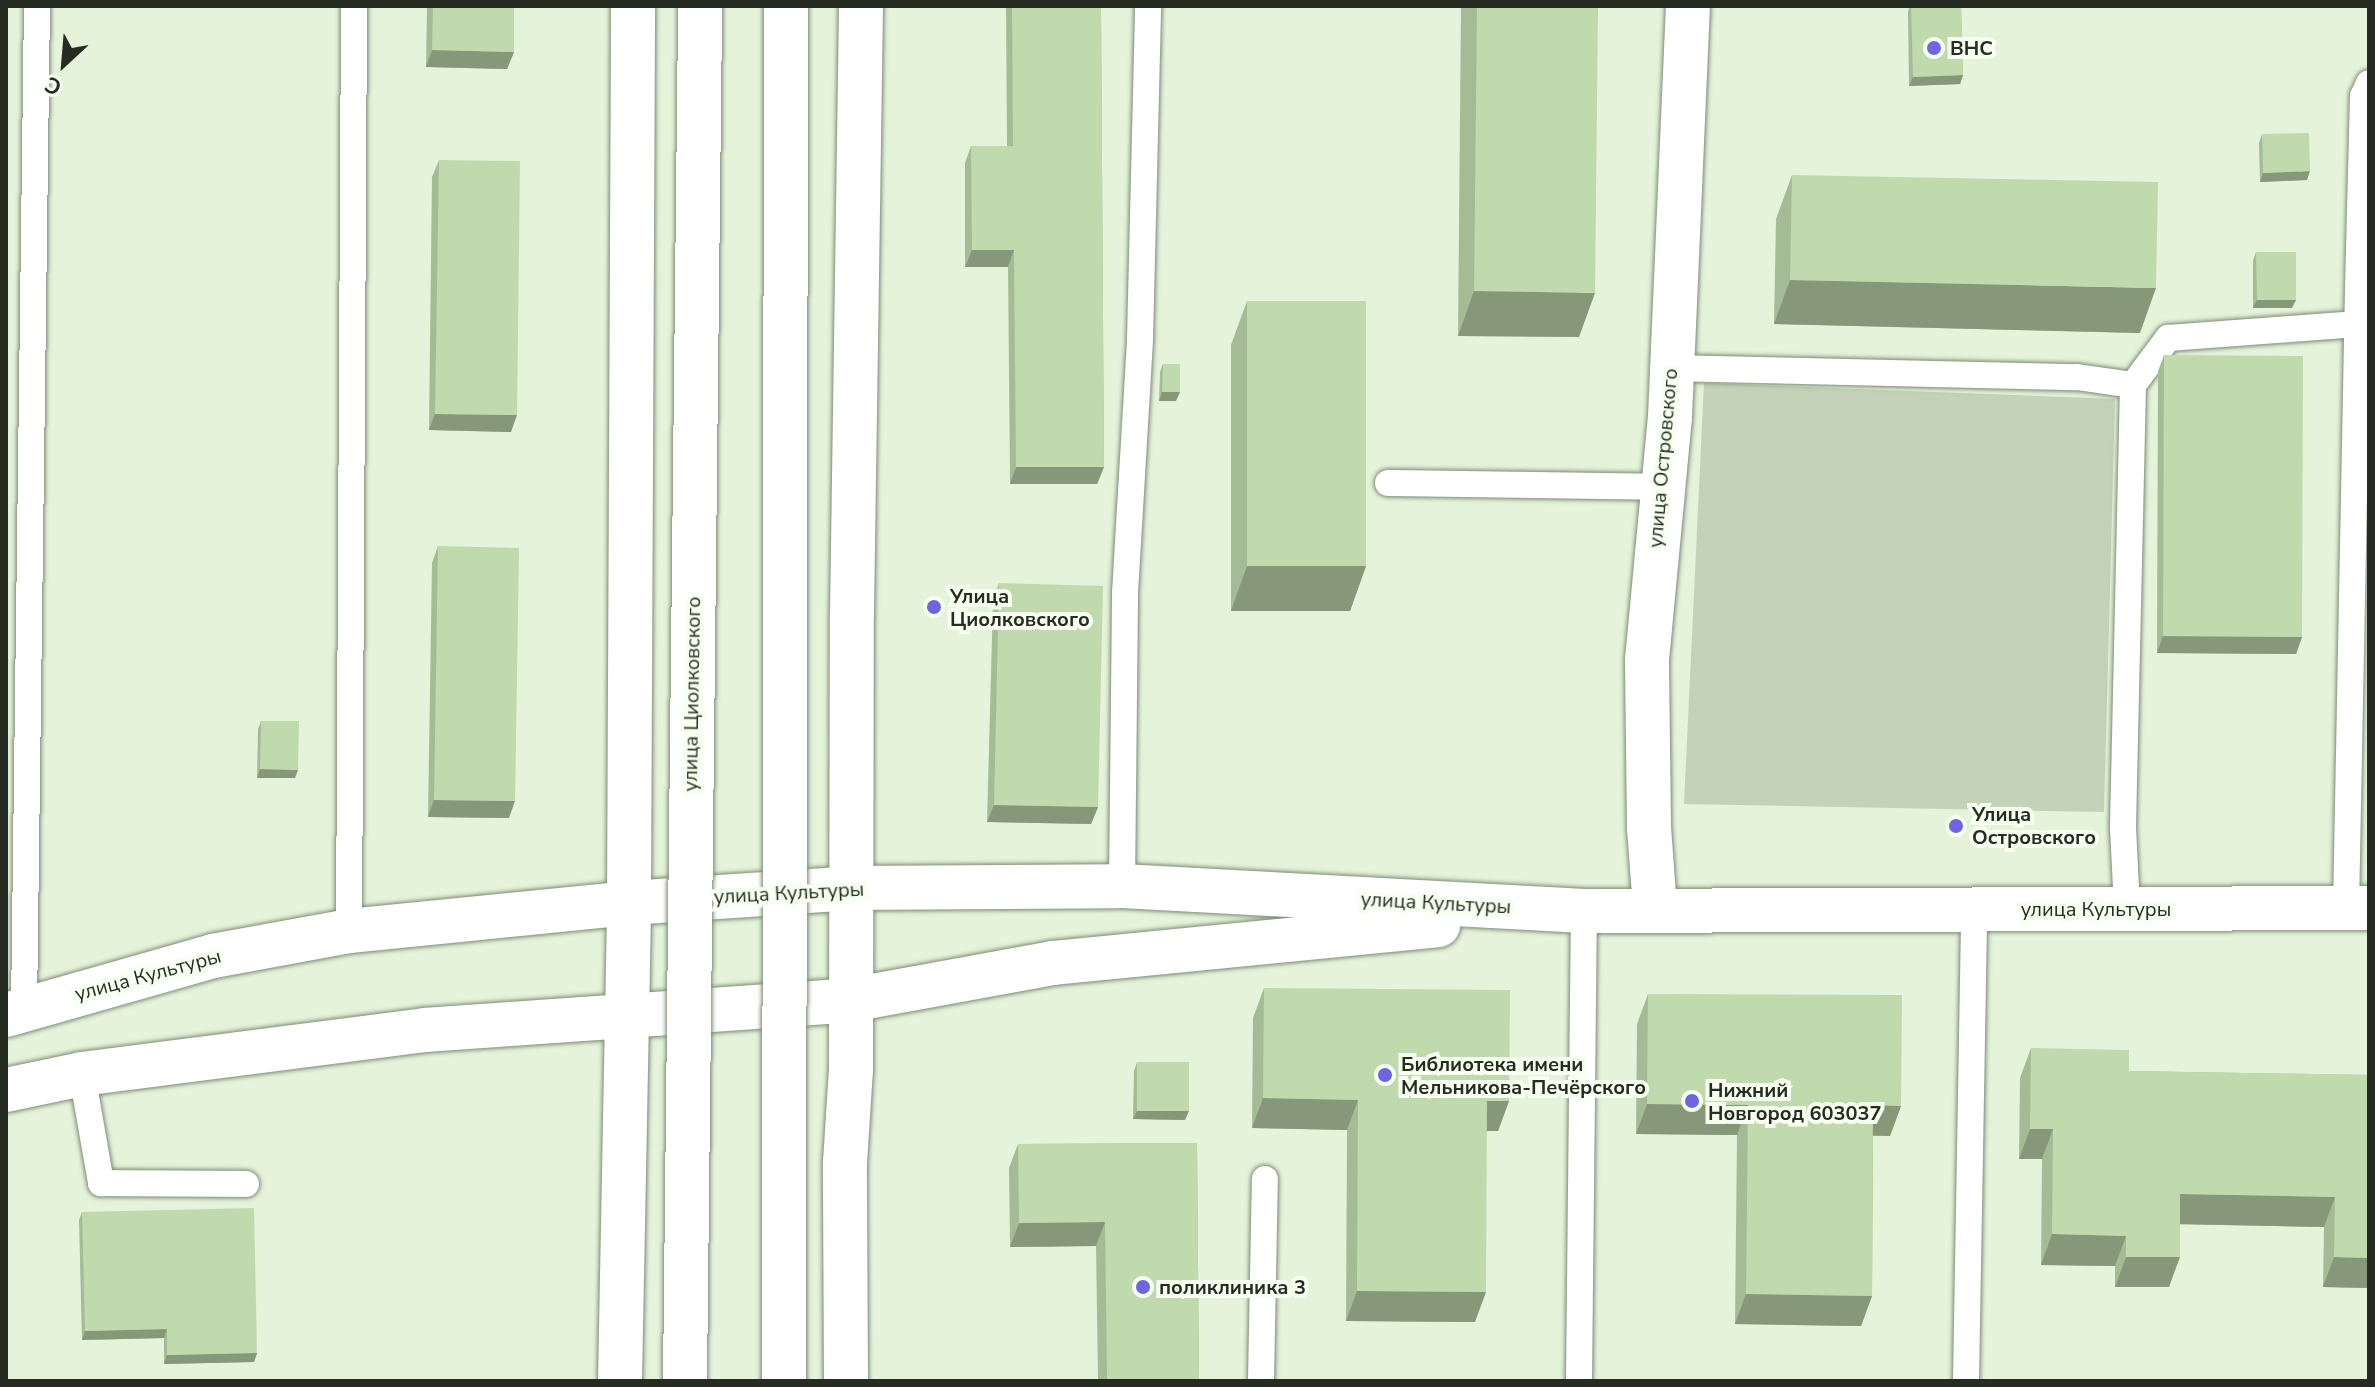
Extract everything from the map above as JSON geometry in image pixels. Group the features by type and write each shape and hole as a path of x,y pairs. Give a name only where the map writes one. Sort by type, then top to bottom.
{"main road":[{"path":"620,1381 629,903 633,6"},
{"name":"улица Циолковского","path":"685,1381 700,6"},
{"path":"784,1381 786,6"},
{"path":"846,1381 845,1162 851,1000 861,6"},
{"name":"улица Островского","path":"1655,909 1649,828 1647,660 1671,368 1688,6"},
{"name":"улица Культуры","path":"15,1012 213,956 349,931 629,903 852,888 1122,886 1584,911"},
{"name":"улица Культуры","path":"6,1090 82,1074 425,1030 627,1013 851,1000 1053,963 1584,911 2357,908"}],"lane":[{"path":"15,1012 37,6"},
{"path":"349,931 354,6"},
{"path":"1122,886 1125,593 1140,339 1148,6"},
{"path":"2357,908 2357,324 2364,288 2363,96 2369,83"},
{"path":"2127,909 2123,827 2133,385 2168,338 2357,324"},
{"path":"1671,368 2077,377 2133,385"},
{"path":"1388,483 1661,487"},
{"path":"1966,1381 1974,909"},
{"path":"1579,1381 1584,911"},
{"path":"82,1074 101,1183 246,1184"},
{"path":"1261,1381 1265,1179"}],"green space":[{"path":"1704,383 2115,399 2104,812 1684,804"}],"building":[{"path":"433,6 514,6 514,52 432,50"},
{"path":"1012,6 1101,6 1104,467 1016,467 1014,250 972,250 971,146 1013,146"},
{"path":"1477,6 1598,6 1595,293 1474,291"},
{"name":"ВНС","path":"1911,6 1961,6 1963,75 1913,77"},
{"path":"2309,133 2310,171 2263,173 2262,134"},
{"path":"439,160 520,161 517,415 435,414"},
{"path":"1792,175 2158,182 2156,288 1790,280"},
{"path":"2256,252 2296,252 2296,300 2257,300"},
{"path":"1247,301 1366,301 1366,566 1247,566"},
{"path":"2164,355 2303,356 2302,637 2163,636"},
{"path":"1163,364 1180,364 1180,392 1162,392"},
{"path":"438,546 519,548 515,801 434,800"},
{"path":"999,583 1103,586 1098,807 994,805"},
{"path":"261,721 299,721 298,770 260,769"},
{"path":"1264,988 1510,990 1509,1101 1487,1101 1486,1292 1357,1291 1358,1100 1263,1098"},
{"path":"1648,994 1902,995 1901,1106 1873,1105 1872,1296 1746,1294 1748,1105 1647,1104"},
{"path":"2031,1048 2129,1050 2129,1071 2369,1075 2369,1258 2334,1257 2335,1197 2180,1194 2180,1257 2126,1257 2126,1236 2052,1234 2053,1129 2030,1129"},
{"path":"1137,1062 1189,1062 1189,1111 1137,1111"},
{"name":"поликлиника 3","path":"1197,1143 1199,1381 1008,1381 1107,1379 1105,1222 1019,1223 1018,1144"},
{"path":"254,1208 257,1353 167,1355 167,1329 85,1331 82,1212"}],"place":[{"name":"ВНС","path":"1934,48"},
{"name":"Улица Циолковского","path":"934,607"},
{"name":"Улица Островского","path":"1956,826"},
{"name":"Библиотека имени Мельникова-Печёрского","path":"1385,1075"},
{"name":"Нижний Новгород 603037","path":"1692,1101"},
{"name":"поликлиника 3","path":"1143,1287"}]}
